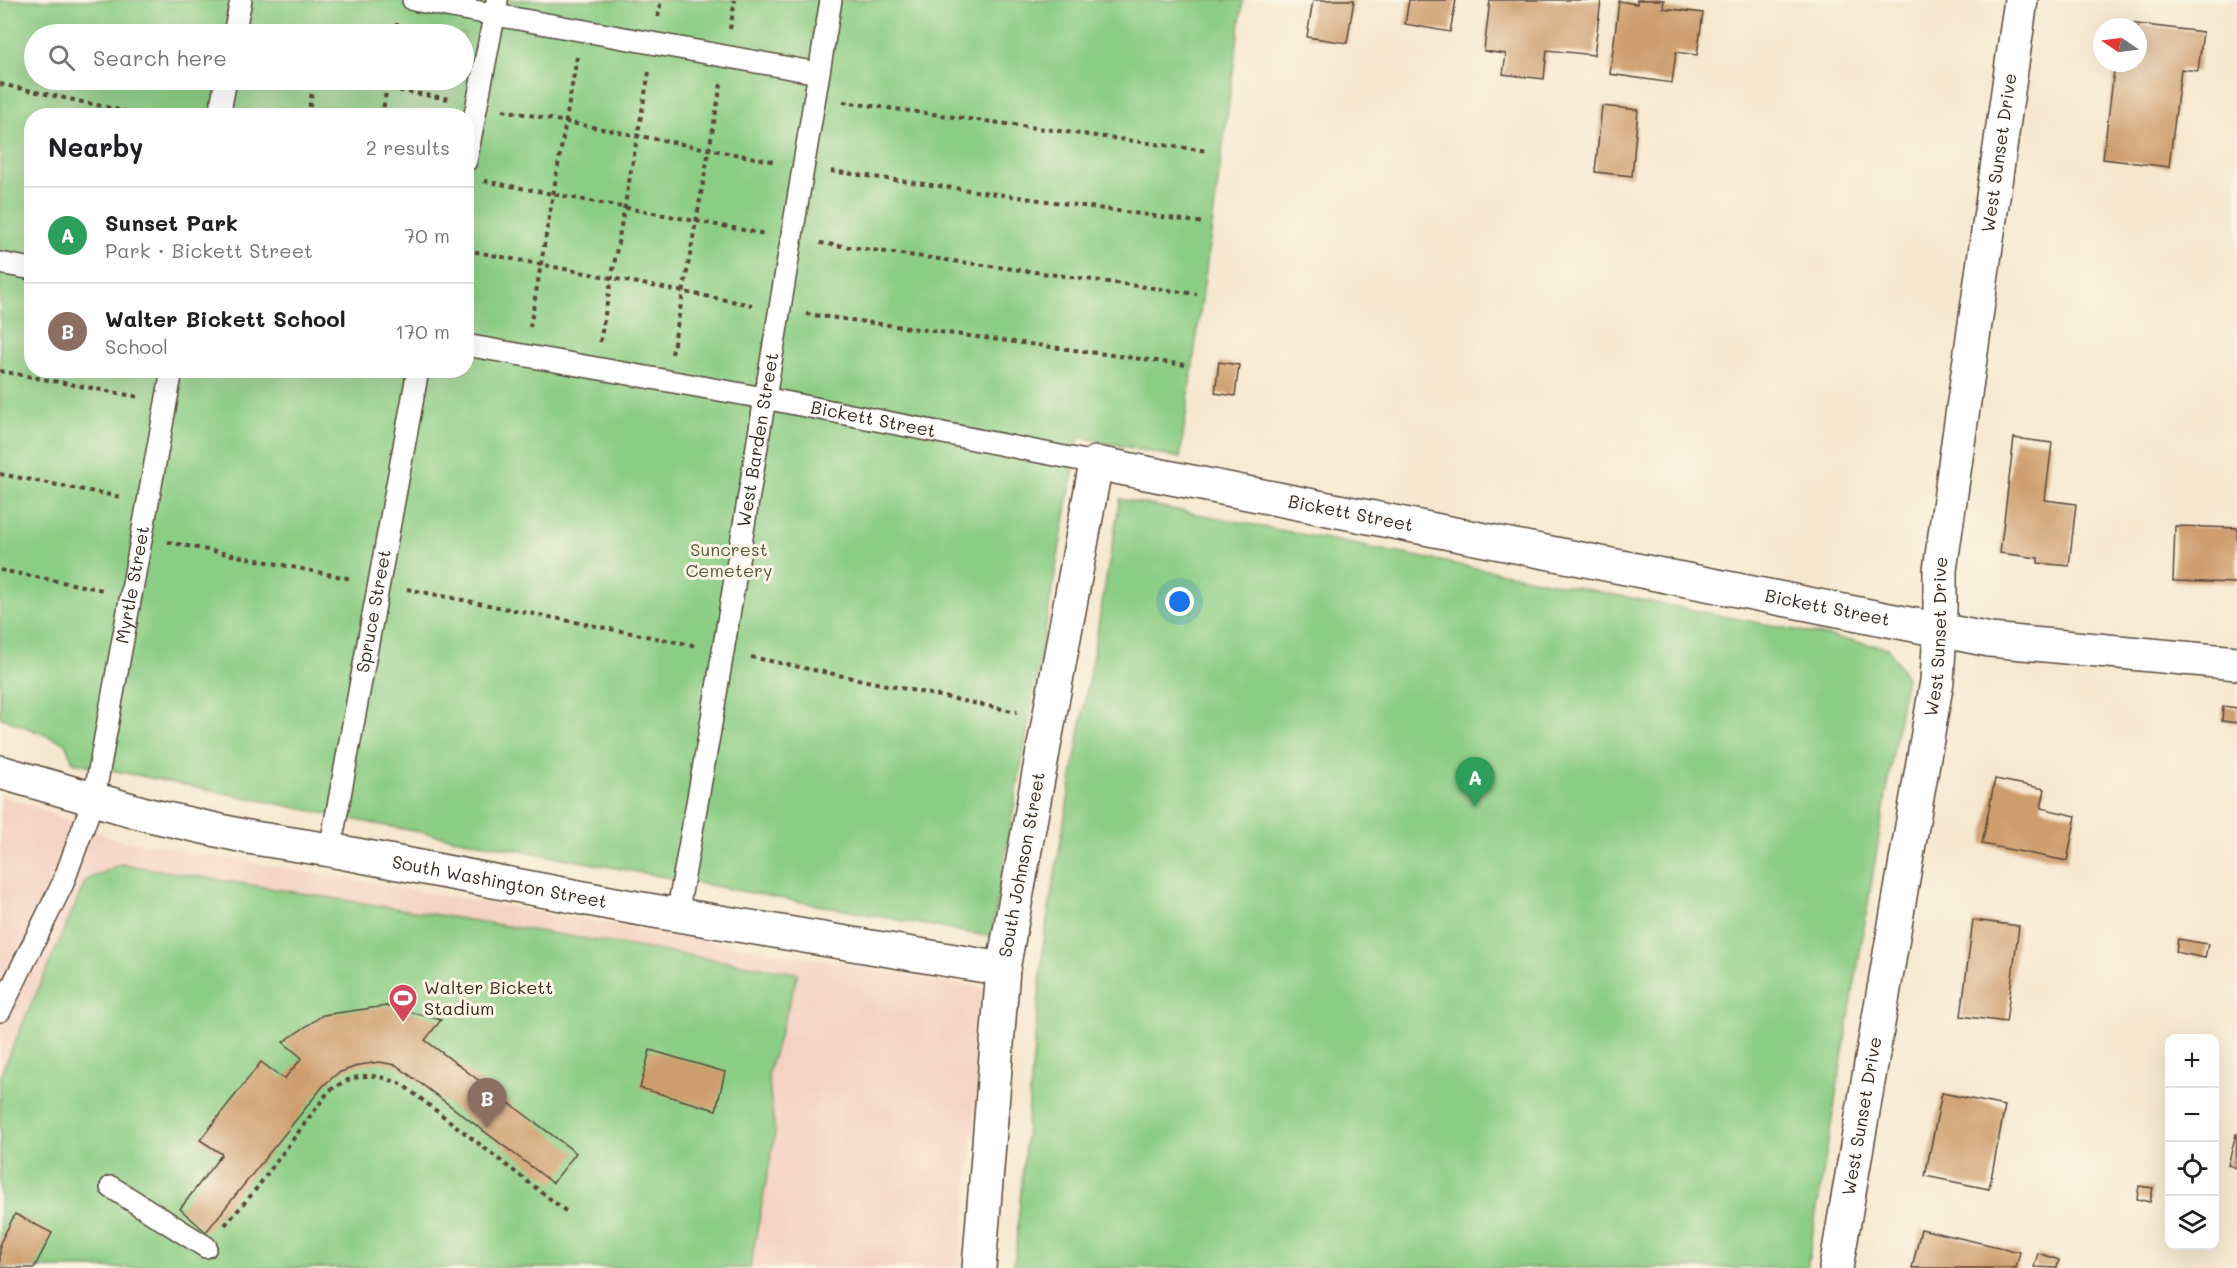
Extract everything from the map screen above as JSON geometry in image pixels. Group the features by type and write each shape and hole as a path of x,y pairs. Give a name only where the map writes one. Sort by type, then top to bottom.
{"street":[{"name":"West Sunset Drive","path":"1836,1268 1937,681 1940,570 2021,0"},
{"name":"Bickett Street","path":"1096,464 1990,640 2237,663"},
{"name":"South Johnson Street","path":"979,1268 1003,969 1096,464"},
{"name":"South Washington Street","path":"0,772 149,815 237,835 330,850 677,915 1003,969"}],"lane":[{"path":"236,24 241,0"},
{"path":"413,0 496,7 582,30 818,73"},
{"name":"West Barden Street","path":"677,915 831,0"},
{"path":"474,124 496,7"},
{"path":"221,108 224,90"},
{"path":"0,262 24,266"},
{"name":"Bickett Street","path":"474,346 764,398 1096,464"},
{"name":"Myrtle Street","path":"0,1011 63,884 94,798 170,378"},
{"name":"Spruce Street","path":"330,850 417,378"},
{"path":"0,756 94,798"},
{"path":"111,1187 206,1247"}],"path":[{"path":"595,368 661,0"},
{"path":"667,381 735,0"},
{"path":"525,355 582,30"},
{"path":"0,84 24,89"},
{"path":"28,90 110,108"},
{"path":"310,108 313,90"},
{"path":"383,108 386,90"},
{"path":"397,90 802,167 1206,223"},
{"path":"814,98 1208,151"},
{"path":"477,180 791,239 1197,294"},
{"path":"474,252 778,310 1186,365"},
{"path":"0,370 24,375"},
{"path":"42,378 166,402"},
{"path":"0,474 148,502"},
{"path":"141,537 723,651 1017,712"},
{"path":"0,570 131,596"},
{"path":"206,1247 253,1193 329,1091 355,1077 372,1075 403,1085 567,1212"}],"shaded area":[{"name":"Walter Bickett Stadium","path":"0,795 115,839 989,989 959,1268 0,1268"}],"green space":[{"name":"Suncrest Cemetery","path":"0,0 1243,0 1180,458 1079,437 991,937 371,823 73,762 65,743 0,717"},
{"path":"1120,499 1888,648 1906,676 1807,1268 1014,1268 1044,938"},
{"name":"Walter Bickett Stadium","path":"121,864 798,973 768,1074 775,1134 750,1268 0,1268 0,1076 86,880"}],"building":[{"path":"1313,0 1354,0 1347,43 1307,37"},
{"path":"1409,0 1456,0 1450,32 1405,24"},
{"path":"1490,0 1601,0 1594,55 1547,50 1544,79 1503,74 1506,54 1484,51"},
{"path":"1637,0 1664,0 1663,8 1703,13 1697,55 1676,52 1672,83 1610,74 1619,1 1637,4"},
{"path":"2147,25 2203,32 2198,71 2181,69 2169,167 2103,159 2114,72 2147,72"},
{"path":"1602,106 1638,110 1632,176 1595,172"},
{"path":"1219,362 1239,365 1235,396 1215,393"},
{"path":"2014,438 2052,443 2045,500 2076,504 2069,566 2038,563 2038,558 2000,553"},
{"path":"2175,526 2237,528 2237,583 2173,581"},
{"path":"2223,706 2237,708 2237,723 2222,721"},
{"path":"1995,779 2045,789 2041,808 2076,816 2067,861 1982,844"},
{"path":"1973,920 2019,926 2006,1022 1961,1016"},
{"path":"2178,939 2208,944 2205,958 2176,952"},
{"path":"386,1006 441,1020 425,1040 576,1153 553,1183 396,1065 379,1062 360,1065 338,1073 324,1085 206,1232 180,1209 222,1154 200,1140 261,1062 284,1079 302,1058 283,1042 323,1015"},
{"path":"650,1050 725,1072 716,1110 640,1088"},
{"path":"1942,1093 2005,1106 1989,1189 1925,1176"},
{"path":"2237,1134 2237,1168 2228,1165"},
{"path":"2139,1186 2153,1188 2150,1202 2137,1199"},
{"path":"15,1214 52,1233 34,1268 0,1268 0,1243"},
{"path":"1921,1229 2020,1252 2016,1268 1912,1268"},
{"path":"2038,1253 2059,1260 2057,1268 2034,1267"}],"place":[{"name":"Sunset Park","path":"1475,807"},
{"name":"Walter Bickett Stadium","path":"403,1024"},
{"name":"Walter Bickett School","path":"487,1128"}]}
